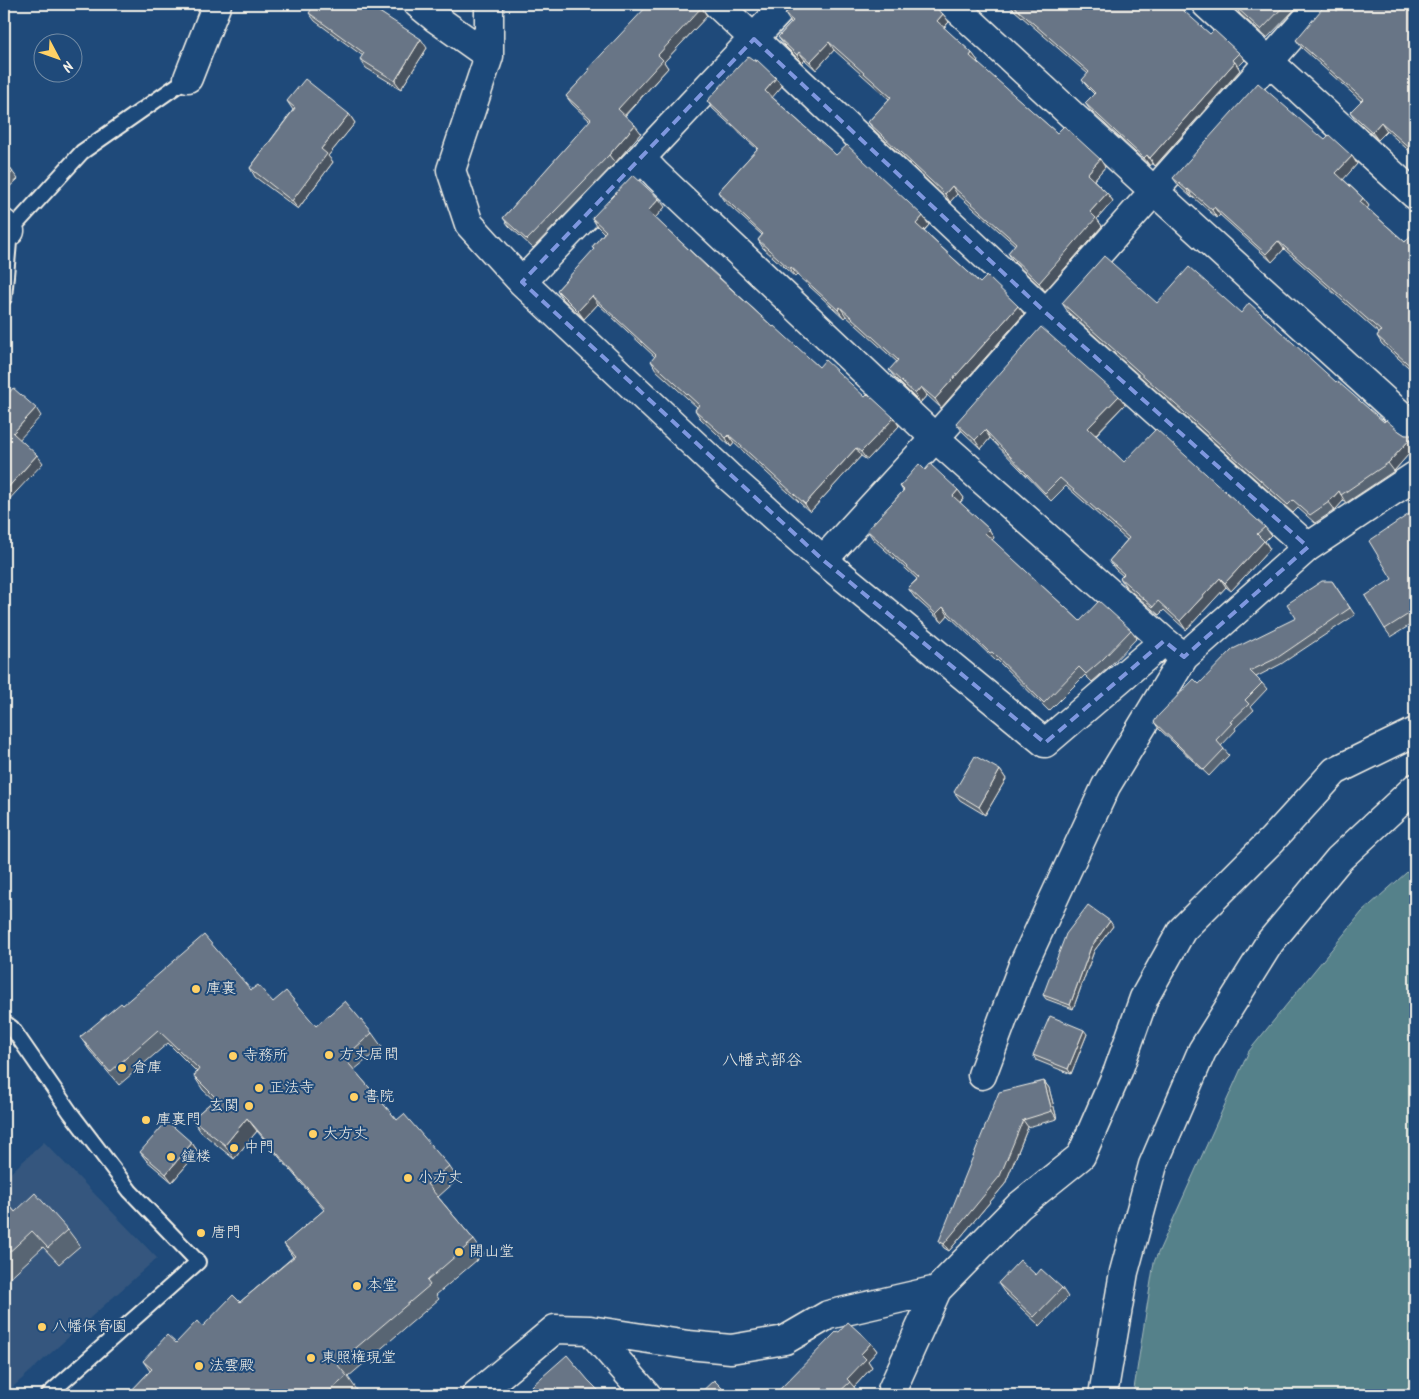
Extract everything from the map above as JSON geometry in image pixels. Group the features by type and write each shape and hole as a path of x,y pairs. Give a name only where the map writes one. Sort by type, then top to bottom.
{"street":[{"path":"188,78 217,4"},
{"path":"418,4 434,18 488,56"},
{"path":"489,4 488,56 451,170 469,224 522,282 728,476 823,560 1045,743 1174,649 1308,547 1415,476"},
{"path":"717,4 1046,312 1308,547"},
{"path":"522,282 786,4"},
{"path":"952,4 1415,428"},
{"path":"1206,4 1415,195"},
{"path":"823,560 935,438 1320,4"},
{"path":"641,158 657,176 935,438 1174,649"},
{"path":"982,1075 1024,965 1106,786 1174,649"},
{"path":"894,1395 892,1390 937,1290 1019,1206 1081,1156 1118,1071 1144,998 1182,930 1272,840 1335,771 1415,732"},
{"path":"1103,1395 1124,1272 1153,1165 1202,1051 1270,942 1339,859 1415,788"},
{"path":"476,1395 555,1329 590,1330 688,1345 731,1349 784,1340 828,1315 937,1290"},
{"path":"590,1330 647,1395"}],"lane":[{"path":"4,298 7,228 82,152 188,78"},
{"path":"4,1022 12,1028 70,1112 130,1191 198,1262 48,1395"}],"highlighted area":[{"path":"754,39 1045,312 1308,547 1184,657 1164,641 1045,743 823,560 522,282"}],"shaded area":[{"name":"八幡保育園","path":"44,1142 157,1258 4,1395 4,1179"}],"green space":[{"path":"1415,865 1415,1395 1133,1395 1154,1262 1249,1051 1362,912"}],"building":[{"path":"315,4 367,4 421,39 395,81 360,59 364,53 309,13"},
{"path":"649,4 699,4 701,8 658,55 663,60 618,109 635,125 609,155 527,240 503,218 591,119 566,96 589,71 588,69"},
{"path":"793,4 934,4 943,14 937,21 972,53 970,56 1057,133 1064,126 1100,159 1087,174 1107,193 1090,212 1096,218 1039,283 1008,253 1016,243 952,186 945,194 868,122 891,97 829,42 810,62 799,52 797,55 778,37 793,21 785,14"},
{"path":"1011,4 1169,4 1172,7 1176,4 1210,34 1214,30 1239,53 1232,60 1235,62 1150,158 1147,155 1144,158 1085,103 1095,93 1082,80 1089,72"},
{"path":"1237,4 1286,4 1261,30 1235,6"},
{"path":"1326,4 1330,4 1337,11 1343,4 1415,4 1415,153 1381,122 1372,132 1350,112 1363,99 1296,40"},
{"path":"748,56 756,62 757,60 776,78 765,91 836,155 847,145 923,216 916,224 980,283 987,276 1018,306 935,399 921,387 915,394 889,370 898,360 840,307 838,310 758,240 763,234 718,192 758,148 707,101"},
{"path":"305,79 349,114 321,149 327,154 292,201 250,168 295,108 287,101"},
{"path":"1258,83 1318,135 1325,139 1329,135 1352,156 1336,173 1363,198 1360,202 1405,242 1415,230 1415,370 1377,336 1381,331 1278,241 1266,254 1214,207 1212,210 1173,178"},
{"path":"4,161 13,172 4,180"},
{"path":"633,175 659,199 648,211 708,268 819,367 825,360 865,397 868,394 894,418 861,452 856,448 805,504 729,435 726,438 695,410 699,405 651,361 656,355 592,296 578,311 557,290 594,249 592,247 606,231 592,218"},
{"path":"1104,256 1157,303 1189,267 1241,313 1249,303 1336,382 1384,422 1386,420 1405,435 1414,435 1388,463 1341,495 1339,491 1329,502 1310,515 1293,500 1288,505 1062,303"},
{"path":"1041,327 1119,396 1088,428 1124,462 1156,429 1265,527 1257,534 1264,541 1225,583 1220,578 1180,621 1158,601 1153,607 1120,578 1124,574 1109,561 1129,538 1060,478 1045,493 985,430 975,440 956,423"},
{"path":"13,388 36,408 13,433 37,455 4,492 4,399"},
{"path":"1415,390 1415,404 1408,398"},
{"path":"919,464 925,470 930,464 958,490 953,496 989,529 985,533 1080,621 1099,601 1131,630 1086,674 1079,667 1044,703 943,607 936,614 908,588 919,578 867,530 904,490 900,486"},
{"path":"1415,510 1415,610 1385,629 1365,596 1392,579 1369,541"},
{"path":"1322,581 1332,581 1350,608 1277,658 1250,671 1262,683 1245,700 1249,704 1230,722 1232,723 1216,740 1224,749 1204,770 1154,722 1194,679 1199,684 1233,649 1296,618 1287,604"},
{"path":"975,756 1000,770 979,807 954,792"},
{"path":"1088,905 1110,921 1091,947 1070,1005 1043,995 1066,934"},
{"path":"204,935 251,990 258,985 273,1002 286,991 316,1026 345,1001 372,1033 344,1058 397,1120 404,1114 449,1166 427,1184 474,1240 427,1281 430,1285 337,1364 347,1376 325,1395 127,1395 152,1369 143,1361 167,1335 176,1343 197,1321 202,1327 233,1295 240,1302 295,1256 284,1244 325,1209 247,1118 225,1145 192,1119 216,1098 194,1076 199,1069 158,1030 110,1072 80,1037 121,1003 123,1005"},
{"path":"1050,1016 1084,1030 1068,1069 1033,1055"},
{"path":"1044,1081 1052,1111 1023,1120 1000,1176 944,1244 939,1241 999,1092"},
{"name":"鐘楼","path":"167,1121 192,1143 166,1174 140,1152"},
{"path":"35,1193 68,1230 48,1248 32,1231 4,1257 4,1199 15,1212"},
{"path":"1020,1260 1036,1275 1041,1269 1062,1288 1034,1317 998,1283"},
{"path":"848,1322 871,1343 861,1354 866,1359 847,1379 850,1382 836,1395 774,1395 837,1331 839,1332"},
{"path":"567,1355 603,1395 520,1395 525,1392"},
{"path":"714,1380 729,1395 698,1395"}],"place":[{"name":"庫裏","path":"196,989"},
{"name":"方丈居間","path":"329,1055"},
{"name":"寺務所","path":"233,1056"},
{"name":"倉庫","path":"122,1068"},
{"name":"正法寺","path":"259,1088"},
{"name":"書院","path":"354,1097"},
{"name":"玄関","path":"249,1106"},
{"name":"庫裏門","path":"146,1120"},
{"name":"大方丈","path":"313,1134"},
{"name":"中門","path":"234,1148"},
{"name":"鐘楼","path":"171,1157"},
{"name":"小方丈","path":"408,1178"},
{"name":"唐門","path":"201,1233"},
{"name":"開山堂","path":"459,1252"},
{"name":"本堂","path":"357,1286"},
{"name":"八幡保育園","path":"42,1327"},
{"name":"東照権現堂","path":"311,1358"},
{"name":"法雲殿","path":"199,1366"}],"district":[{"name":"八幡式部谷","path":"762,1060"}]}
